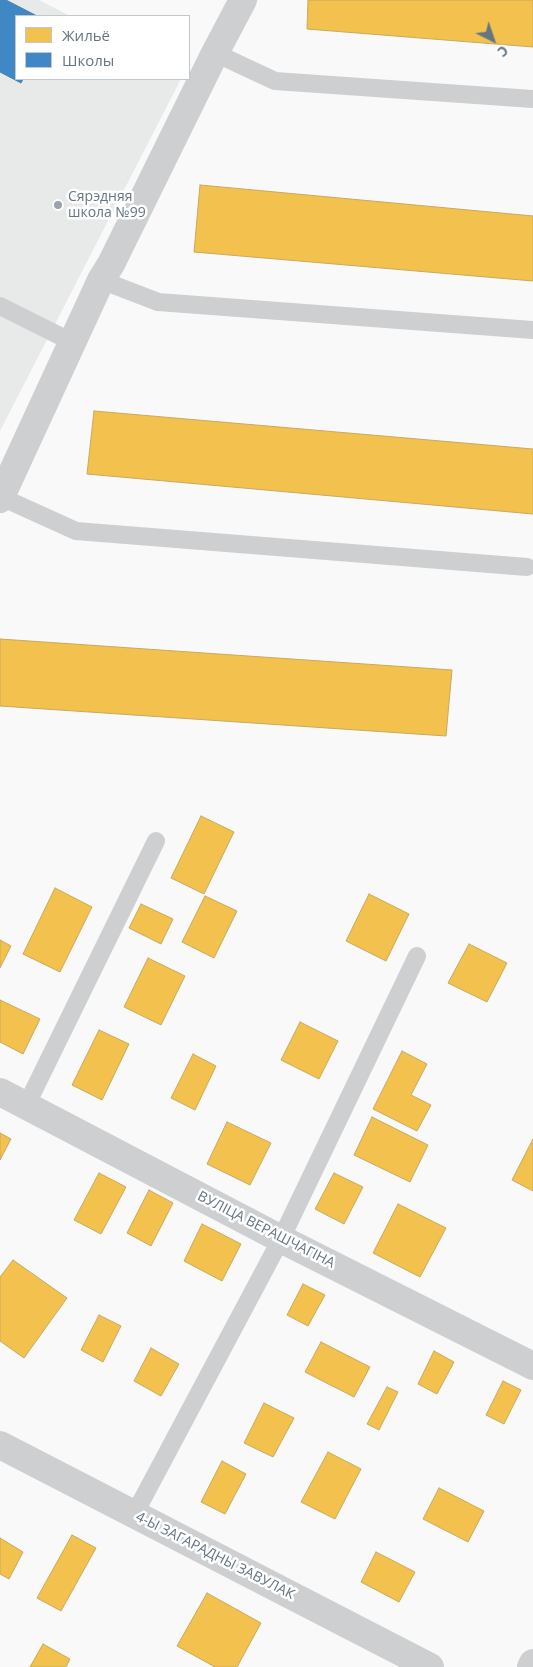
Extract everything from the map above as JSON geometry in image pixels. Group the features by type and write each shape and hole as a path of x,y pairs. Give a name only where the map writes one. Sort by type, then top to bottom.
{"street":[{"path":"1,498 101,280 111,264 214,54 243,0"},
{"name":"ВУЛІЦА ВЕРАШЧАГІНА","path":"0,1092 281,1239 533,1366"},
{"name":"4-Ы ЗАГАРАДНЫ ЗАВУЛАК","path":"0,1446 430,1667"},
{"path":"531,1667 533,1663"}],"lane":[{"path":"214,54 275,81 533,99"},
{"path":"101,280 158,302 533,330"},
{"path":"0,306 72,342"},
{"path":"1,498 76,531 527,567"},
{"path":"26,1106 156,841"},
{"path":"134,1515 281,1239 417,956"}],"shaded area":[{"name":"Сярэдняя школа №99","path":"0,0 39,0 68,15 15,15 15,80 180,80 0,431"}],"building: Жильё":[{"path":"308,0 533,0 533,47 307,29"},
{"path":"200,185 533,216 533,281 194,252"},
{"path":"94,411 533,449 533,514 87,474"},
{"path":"0,639 452,670 446,736 0,706"},
{"path":"201,816 234,832 204,894 171,878"},
{"path":"55,888 92,907 60,972 23,954"},
{"path":"369,894 409,914 386,961 346,941"},
{"path":"205,896 237,911 214,958 182,942"},
{"path":"141,904 173,919 161,944 129,928"},
{"path":"0,940 11,946 0,968"},
{"path":"469,944 507,963 487,1002 448,983"},
{"path":"148,958 185,976 161,1025 124,1007"},
{"path":"0,1000 40,1019 23,1054 0,1042"},
{"path":"300,1022 338,1041 319,1079 281,1060"},
{"path":"99,1030 129,1044 102,1100 72,1085"},
{"path":"402,1051 427,1064 411,1095 431,1105 417,1131 373,1109"},
{"path":"193,1054 216,1066 195,1110 171,1098"},
{"path":"372,1117 428,1145 410,1182 354,1155"},
{"path":"227,1122 271,1143 250,1185 207,1164"},
{"path":"0,1133 11,1139 0,1160"},
{"path":"533,1139 533,1191 512,1180"},
{"path":"99,1173 126,1187 101,1234 74,1220"},
{"path":"334,1173 363,1187 344,1224 315,1209"},
{"path":"149,1190 173,1203 151,1246 127,1233"},
{"path":"398,1204 446,1228 420,1277 373,1253"},
{"path":"202,1224 241,1244 222,1281 184,1261"},
{"path":"13,1260 67,1298 24,1358 0,1341 0,1277"},
{"path":"303,1284 325,1295 308,1326 287,1315"},
{"path":"99,1315 121,1326 103,1362 81,1350"},
{"path":"321,1342 370,1367 354,1397 305,1372"},
{"path":"151,1348 179,1364 161,1396 134,1381"},
{"path":"434,1351 454,1362 437,1394 418,1384"},
{"path":"503,1381 521,1390 504,1424 486,1415"},
{"path":"387,1387 398,1392 379,1430 367,1424"},
{"path":"264,1403 294,1418 273,1457 244,1443"},
{"path":"328,1452 361,1469 335,1519 301,1502"},
{"path":"222,1461 246,1474 225,1514 201,1502"},
{"path":"439,1488 484,1511 468,1542 423,1519"},
{"path":"72,1535 96,1548 61,1611 37,1598"},
{"path":"0,1538 23,1552 9,1579 0,1574"},
{"path":"376,1552 415,1572 399,1602 361,1582"},
{"path":"207,1593 261,1623 237,1667 215,1667 177,1646"},
{"path":"43,1644 70,1659 66,1667 30,1667"}],"building: Школы":[{"path":"0,0 6,0 35,15 15,15 15,80 0,72"}],"place":[{"name":"Сярэдняя школа №99","path":"58,205"}]}
